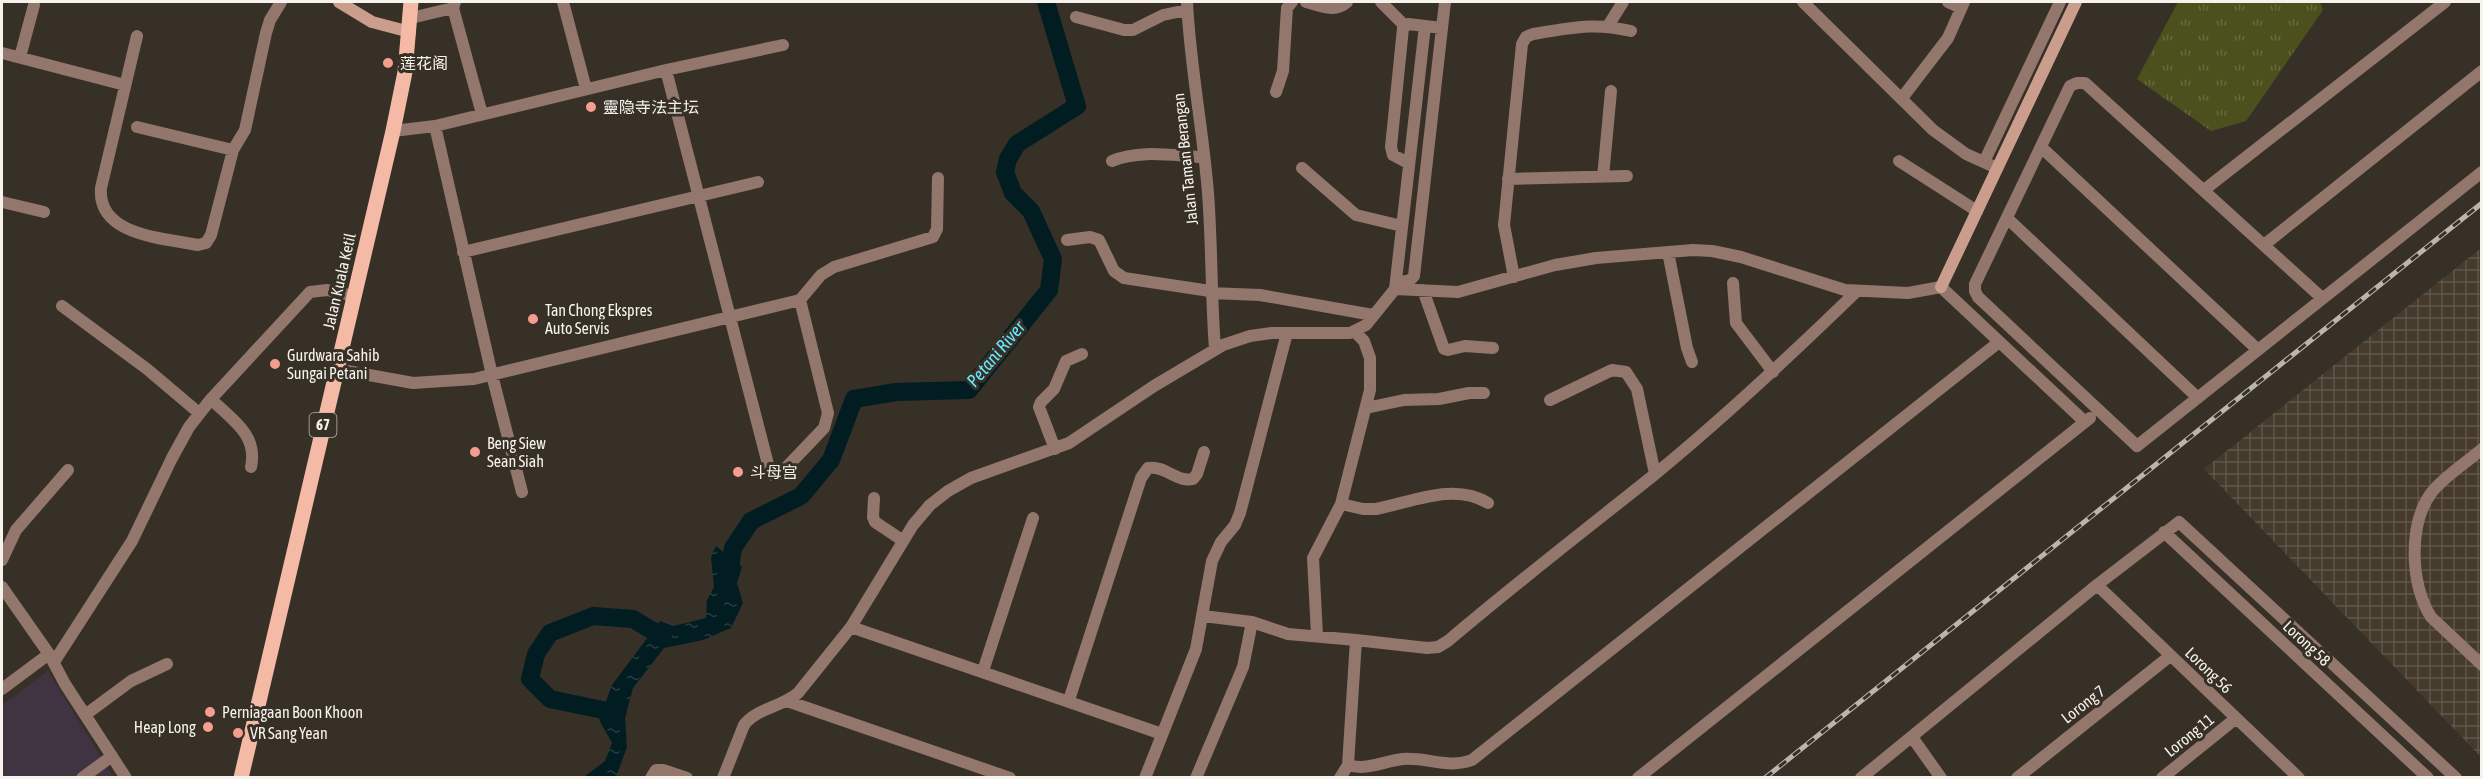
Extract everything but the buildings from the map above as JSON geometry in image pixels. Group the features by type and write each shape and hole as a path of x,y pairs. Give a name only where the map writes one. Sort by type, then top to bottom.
{"main road":[{"name":"Jalan Kuala Ketil","path":"241,777 393,130 405,72 411,2"}],"street":[{"path":"137,36 100,196 106,213 120,225 157,237 198,245 206,243 211,236 233,150 245,130 268,28 281,2"},
{"path":"339,2 372,22 410,25 454,5 482,114"},
{"path":"563,2 586,89"},
{"path":"1276,93 1283,71 1287,8 1292,2"},
{"path":"1306,2 1337,8 1347,2"},
{"path":"1380,2 1405,26 1442,28"},
{"path":"1395,286 1414,276 1445,2"},
{"path":"1608,26 1623,2"},
{"path":"1803,2 1949,143 1997,168"},
{"path":"1902,98 1948,38 1963,5 1948,2"},
{"path":"1984,162 2060,2"},
{"path":"1941,287 2076,2"},
{"path":"2204,190 2445,2"},
{"path":"20,57 34,5"},
{"path":"1076,16 1124,30 1133,30 1187,6"},
{"name":"Jalan Taman Berangan","path":"1187,6 1190,54 1208,195 1210,292 1215,348"},
{"path":"1515,277 1504,225 1522,44 1526,37 1533,34 1587,25 1608,26 1631,31"},
{"path":"1405,26 1391,147 1393,155 1408,163"},
{"path":"723,777 744,725 749,719 787,701 798,693 851,627 902,540 930,505 948,491 971,478 1055,449 1087,432 1215,348 1250,336 1355,332 1374,315 1395,286 1425,26"},
{"path":"393,130 435,126 666,70 783,45"},
{"path":"2,53 125,85"},
{"path":"666,70 769,468 773,474 777,475 817,436 827,421 828,413 800,300"},
{"path":"2264,245 2481,71"},
{"path":"2322,298 2085,83 2077,82 2070,86 1975,284 1978,297 2098,412 2137,446 2481,172"},
{"path":"1603,177 1611,91"},
{"path":"435,126 492,375 522,492"},
{"path":"137,127 233,150"},
{"path":"2041,147 2257,349"},
{"path":"1112,161 1136,154 1204,157"},
{"path":"1899,161 1977,210"},
{"path":"1302,168 1356,215 1402,226"},
{"path":"1508,179 1627,176"},
{"path":"336,369 413,383 447,382 492,375 800,300 821,275 834,267 933,237 937,230 938,178"},
{"path":"463,252 758,182"},
{"path":"2,202 44,212"},
{"path":"2007,218 2198,398"},
{"path":"1067,240 1090,237 1099,240 1114,271 1124,278 1210,292 1260,295 1374,315"},
{"path":"1395,286 1458,292 1555,266 1596,258 1712,251 1741,257 1834,287 1857,291 1908,293 1941,287"},
{"path":"1668,252 1687,348 1692,362"},
{"path":"1733,283 1736,324 1773,372"},
{"path":"1941,287 2085,422"},
{"path":"2,689 52,658 132,541 172,458 199,413 211,399 310,292 327,290 354,296"},
{"path":"1423,290 1444,349 1465,346 1493,348"},
{"path":"1203,616 1252,622 1288,634 1317,635 1427,648 1438,647 1553,553 1655,474 1773,372 1857,291"},
{"path":"62,306 147,369 199,413"},
{"path":"1317,635 1313,558 1341,504 1366,408 1372,372 1364,342 1355,332"},
{"path":"1145,777 1192,660 1203,616 1212,561 1240,513 1287,333"},
{"path":"1348,765 1365,767 1416,759 1452,765 1472,760 1999,342"},
{"path":"1055,449 1039,407 1054,389 1066,361 1082,354"},
{"path":"1550,400 1608,371 1617,369 1626,372 1637,389 1655,474"},
{"path":"1366,408 1404,400 1439,399 1469,393 1484,393"},
{"path":"211,399 245,432 251,442 253,455 251,467"},
{"path":"1638,777 2098,412"},
{"path":"2481,449 2433,492 2421,512 2414,540 2416,570 2425,608 2431,617 2481,665"},
{"path":"1069,700 1144,472 1148,468 1162,468 1182,479 1193,479 1197,474 1204,452"},
{"path":"2,560 16,530 68,470"},
{"path":"1341,504 1363,509 1376,508 1455,493 1470,494 1488,503"},
{"path":"874,498 875,522 902,540"},
{"path":"983,671 1033,518"},
{"path":"1862,777 2177,522 2183,523 2456,777"},
{"name":"Lorong 58","path":"2164,532 2428,777"},
{"name":"Lorong 56","path":"2097,585 2235,719 2299,777"},
{"path":"2,587 52,658 85,715 126,777"},
{"path":"1196,777 1243,667 1252,622"},
{"path":"851,627 1069,700 1162,734"},
{"path":"1340,777 1348,765 1356,640"},
{"name":"Lorong 7","path":"2017,777 2170,656"},
{"path":"85,715 131,681 166,664"},
{"path":"787,701 1010,777"},
{"name":"Lorong 11","path":"2163,777 2235,719"},
{"path":"1912,737 1941,777"},
{"path":"82,777 112,756"},
{"path":"651,777 656,770 687,777"}],"shaded area":[{"path":"2481,248 2481,757 2204,469"},
{"path":"48,671 113,777 2,777 2,705"}],"green space":[{"path":"2178,2 2320,2 2323,10 2246,121 2211,131 2137,79"}],"water":[{"path":"716,546 742,567 737,583 743,603 731,628 703,640 664,648 633,688 625,718 627,747 616,777 584,777 605,761 612,743 599,720 612,685 660,621 673,626 706,618 707,600 714,587 711,557"}],"waterway":[{"name":"Petani River","path":"728,581 733,548 751,521 801,496 831,460 854,399 896,392 969,390 1049,290 1053,259 1031,211 1013,193 1005,172 1008,159 1017,144 1077,106 1046,2"},
{"name":"Petani River","path":"617,713 550,699 530,679 536,654 550,633 593,616 633,619 663,637"}],"railway":[{"path":"1765,778 2482,203"}],"place":[{"name":"莲花阁","path":"388,63"},
{"name":"靈隐寺法主坛","path":"591,107"},
{"name":"Tan Chong Ekspres Auto Servis","path":"533,319"},
{"name":"Gurdwara Sahib Sungai Petani","path":"275,364"},
{"name":"Beng Siew Sean Siah","path":"475,452"},
{"name":"斗母宫","path":"738,472"},
{"name":"Perniagaan Boon Khoon","path":"210,712"},
{"name":"Heap Long","path":"208,727"},
{"name":"VR Sang Yean","path":"238,733"}]}
